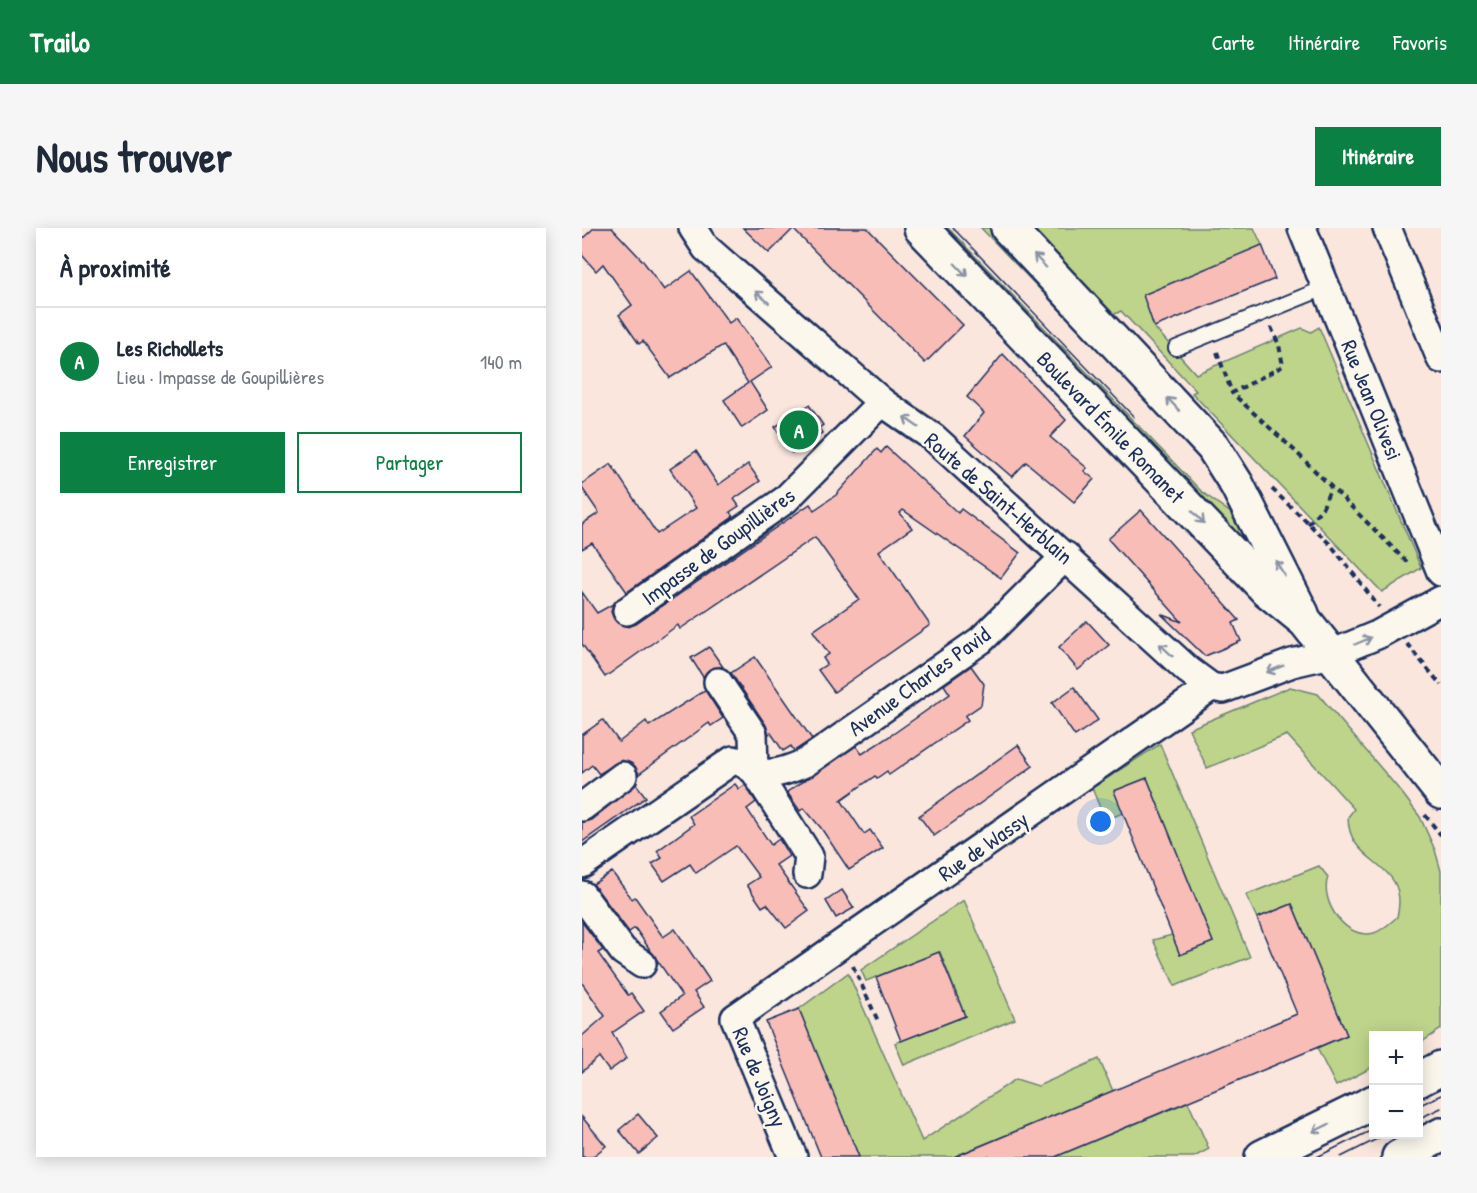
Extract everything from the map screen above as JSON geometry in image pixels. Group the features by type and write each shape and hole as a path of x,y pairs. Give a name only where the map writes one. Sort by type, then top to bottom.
{"main road":[{"name":"Boulevard Émile Romanet","path":"921,228 1267,590 1305,621 1441,792"},
{"name":"Boulevard Émile Romanet","path":"1008,228 1213,447 1237,486 1269,551 1288,583 1305,621"},
{"path":"1423,1078 1441,1068"},
{"path":"1262,1157 1369,1104"},
{"path":"1399,1157 1441,1135"}],"street":[{"name":"Route de Saint-Herblain","path":"693,228 706,248 882,402 934,438 1066,556 1188,670 1211,687"},
{"name":"Rue Jean Olivesi","path":"1302,228 1441,572"},
{"path":"1387,228 1441,359"},
{"name":"Impasse de Goupillières","path":"627,611 785,500 882,402"},
{"name":"Avenue Charles Pavid","path":"582,864 733,760 746,762 754,770 781,773 805,763 981,640 1066,556"},
{"path":"1211,687 1223,689 1292,663 1331,654 1394,626 1441,600"},
{"path":"718,682 753,734 754,770 809,856 807,874"},
{"name":"Rue de Wassy","path":"754,1004 1211,687"},
{"path":"582,807 623,776"},
{"path":"582,895 623,951 642,964"},
{"name":"Rue de Joigny","path":"754,1004 735,1018 793,1157"}],"lane":[{"path":"1176,348 1327,287"}],"path":[{"path":"1232,393 1283,366 1279,345 1264,312"},
{"path":"1209,334 1232,393 1413,568"},
{"path":"1269,486 1331,545 1441,685"},
{"path":"1308,524 1323,507 1331,487"},
{"path":"843,944 878,1021"}],"green space":[{"path":"937,228 948,228 1202,492 1246,524 1270,569"},
{"path":"981,228 992,228 1190,435 1149,403"},
{"path":"1024,228 1254,228 1262,245 1154,327 1196,374 1302,328 1311,332 1319,327 1421,568 1382,592 1192,393 1196,391 1121,311 1111,316"},
{"path":"1290,687 1318,694 1402,793 1420,817 1435,850 1441,871 1441,1029 1423,1041 1423,1031 1369,1031 1369,1069 1336,1086 1317,1048 1347,1035 1292,904 1257,918 1246,895 1319,866 1328,877 1327,897 1337,917 1354,931 1364,934 1377,932 1397,917 1399,898 1395,884 1388,873 1358,846 1351,834 1348,817 1354,809 1287,735 1207,768 1189,729"},
{"path":"1160,744 1250,957 1175,986 1153,940 1172,935 1213,942 1147,778 1115,791 1123,813 1105,820 1092,788"},
{"path":"964,900 1015,1019 904,1065 895,1043 965,1016 940,952 866,981 861,970"},
{"path":"848,973 922,1141 1016,1079 1038,1086 1099,1059 1113,1091 953,1157 859,1157 799,1009"},
{"path":"1188,1102 1209,1149 1194,1157 1055,1157"}],"building":[{"path":"594,228 612,228 643,261 664,290 691,271 729,323 736,318 772,367 750,382 768,410 742,428 724,400 748,383 723,345 670,378 643,341 639,344 619,315 632,305 603,264 596,271 582,255 582,239"},
{"path":"743,228 867,228 963,325 925,363 793,229 769,253"},
{"path":"1262,245 1275,279 1154,327 1143,295"},
{"path":"1003,354 1066,420 1050,437 1087,468 1084,471 1094,479 1074,502 1026,462 1012,477 965,436 984,413 967,397"},
{"path":"809,405 823,425 819,428 822,433 792,453 775,427"},
{"path":"886,447 958,513 961,509 1020,553 1001,578 903,510 900,513 912,528 879,551 930,625 834,692 818,670 827,664 823,658 829,654 813,631 859,599 815,537 680,629 678,625 605,677 582,644 582,592 597,613 613,604 611,612 615,620 628,627 636,624 810,504 814,510 836,495 877,449 881,453"},
{"path":"696,451 718,485 748,464 760,481 734,499 739,506 730,512 733,517 627,592 592,543 582,549 582,524 599,513 582,488 582,484 611,464 657,534 696,508 670,469"},
{"path":"1141,510 1239,620 1233,623 1241,641 1205,656 1161,614 1182,622 1108,539"},
{"path":"1087,621 1109,645 1078,670 1059,647"},
{"path":"709,647 723,667 710,669 703,677 691,658"},
{"path":"755,657 812,739 794,751 791,746 783,751 771,733 769,734 766,725 731,673"},
{"path":"971,666 984,684 981,705 965,716 968,720 889,775 887,771 877,778 875,776 841,800 864,834 870,830 883,848 849,870 821,828 804,808 800,811 787,792 856,746 862,754 893,734 950,694 944,685"},
{"path":"1074,687 1098,720 1075,736 1052,703"},
{"path":"705,690 723,718 711,726 709,723 639,774 635,766 622,760 599,774 592,765 582,773 582,735 603,720 619,742 646,721 649,726"},
{"path":"1018,745 1033,766 934,836 919,816"},
{"path":"1147,778 1213,942 1180,955 1114,791"},
{"path":"636,784 646,797 582,842 582,822 591,820"},
{"path":"735,784 739,789 745,785 756,802 747,809 771,845 779,839 789,856 776,865 809,911 786,928 767,904 762,907 747,885 759,877 736,846 696,873 690,864 664,881 652,864 662,858 657,851 694,824 689,816"},
{"path":"612,872 632,899 635,897 663,937 675,929 710,981 694,992 704,1007 673,1028 661,1011 682,996 635,928 629,932 593,884"},
{"path":"842,890 854,908 836,918 826,901"},
{"path":"1292,904 1347,1035 1055,1157 954,1157 1297,1014 1257,918"},
{"path":"582,922 603,950 598,953 628,995 631,993 644,1011 612,1033 627,1058 609,1071 599,1057 582,1072 582,1036 605,1016 582,983"},
{"path":"939,952 965,1016 901,1041 876,977"},
{"path":"799,1009 859,1157 821,1157 766,1022"},
{"path":"638,1114 658,1138 639,1154 619,1130"},
{"path":"582,1117 606,1146 592,1157 582,1157"}],"tram line":[{"path":"953,228 1134,417"},
{"path":"1423,1104 1441,1095"},
{"path":"1423,1117 1441,1108"},
{"path":"1317,1157 1369,1131"},
{"path":"1341,1157 1377,1139"}],"place":[{"name":"Les Richollets","path":"799,430"}]}
